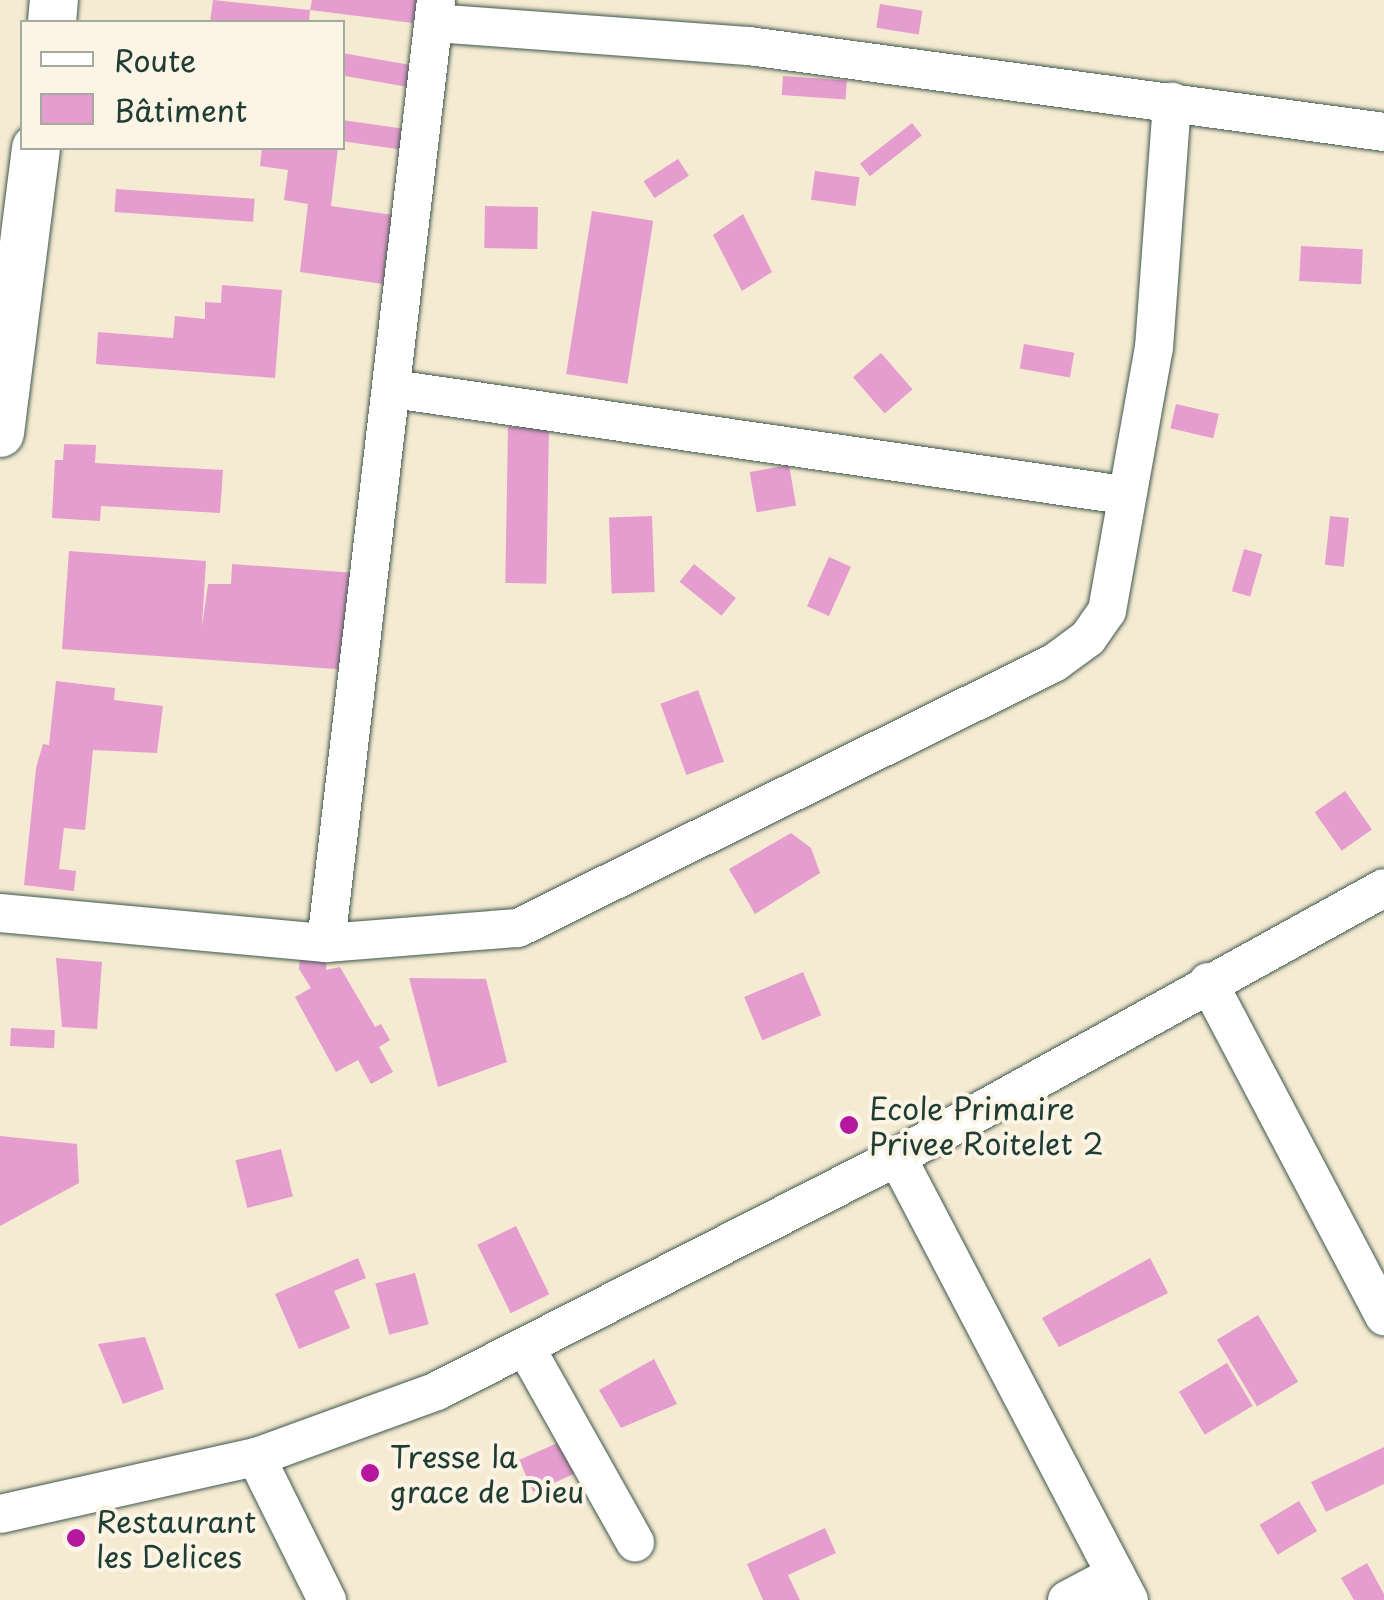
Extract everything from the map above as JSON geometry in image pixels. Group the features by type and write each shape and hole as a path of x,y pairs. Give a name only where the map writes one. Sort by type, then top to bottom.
{"street":[{"path":"326,943 435,11 749,46 1172,102 1380,122"},
{"path":"0,912 326,943 494,932 546,918 1054,662 1088,638 1108,611 1124,495 1154,348 1172,102"},
{"path":"0,433 36,150"},
{"path":"393,390 1124,495"},
{"path":"0,1514 256,1457 437,1391 897,1157 1384,888"},
{"path":"1208,982 1384,1316"},
{"path":"897,1157 1123,1587 1067,1600"},
{"path":"526,1348 635,1542"},
{"path":"256,1457 327,1600"}],"building":[{"path":"213,0 310,10 309,20 210,20"},
{"path":"312,0 425,0 421,24 310,10"},
{"path":"880,4 922,11 919,34 876,28"},
{"path":"345,54 422,67 418,89 345,76"},
{"path":"783,76 847,80 846,99 782,95"},
{"path":"345,120 412,130 409,151 345,142"},
{"path":"912,123 922,136 870,176 860,164"},
{"path":"262,150 338,150 331,206 400,216 390,285 300,272 308,204 284,200 288,170 260,166"},
{"path":"678,159 689,176 655,198 644,181"},
{"path":"815,171 860,177 856,206 811,200"},
{"path":"116,189 255,199 253,222 114,212"},
{"path":"485,206 538,207 537,249 484,248"},
{"path":"592,211 653,221 627,384 566,374"},
{"path":"743,214 772,272 742,291 713,235"},
{"path":"1301,246 1363,249 1361,284 1299,281"},
{"path":"222,285 282,290 275,378 96,364 98,332 173,338 175,316 205,319 205,302 221,303"},
{"path":"1024,344 1074,353 1070,377 1020,369"},
{"path":"881,353 912,389 885,414 853,377"},
{"path":"1176,404 1219,414 1213,438 1170,428"},
{"path":"508,427 549,428 546,584 505,583"},
{"path":"64,444 96,445 95,463 223,470 220,513 101,506 100,521 52,518 55,460 63,460"},
{"path":"789,465 796,505 757,512 750,472"},
{"path":"652,516 655,592 612,593 609,518"},
{"path":"1330,516 1349,518 1344,567 1325,565"},
{"path":"1244,549 1262,554 1250,597 1232,591"},
{"path":"69,551 206,561 202,627 208,584 231,584 232,564 355,573 349,670 62,649"},
{"path":"829,557 851,567 829,616 807,606"},
{"path":"694,564 736,598 721,616 680,582"},
{"path":"56,681 115,688 114,700 163,706 157,753 93,750 85,830 64,828 59,869 76,871 74,891 24,885 36,768 43,744 49,745"},
{"path":"698,690 724,761 686,775 660,704"},
{"path":"1345,791 1372,830 1342,851 1315,812"},
{"path":"791,833 811,848 820,873 755,914 729,869"},
{"path":"300,953 327,954 326,970 340,967 375,1027 381,1024 390,1040 379,1047 393,1072 371,1084 358,1060 336,1072 295,997 311,988 299,969"},
{"path":"56,958 102,962 97,1029 62,1027"},
{"path":"803,972 821,1015 762,1040 744,997"},
{"path":"409,978 486,979 507,1062 438,1087"},
{"path":"11,1028 55,1030 54,1048 10,1046"},
{"path":"0,1136 77,1144 79,1183 0,1226"},
{"path":"281,1149 293,1197 247,1208 235,1160"},
{"path":"516,1226 549,1294 511,1313 477,1245"},
{"path":"358,1258 366,1278 334,1291 350,1328 299,1349 275,1294"},
{"path":"1150,1258 1168,1293 1059,1347 1042,1318"},
{"path":"415,1273 429,1324 389,1335 375,1284"},
{"path":"1258,1315 1298,1382 1257,1407 1217,1340"},
{"path":"145,1337 164,1389 123,1404 98,1344"},
{"path":"654,1359 677,1404 621,1428 599,1390"},
{"path":"1227,1363 1253,1406 1205,1435 1179,1392"},
{"path":"573,1436 587,1468 533,1492 519,1460"},
{"path":"1384,1447 1384,1484 1326,1512 1311,1482"},
{"path":"1299,1501 1317,1531 1278,1555 1260,1525"},
{"path":"825,1528 836,1553 788,1575 800,1600 763,1600 747,1564"},
{"path":"1367,1563 1384,1600 1354,1600 1341,1578"}],"place":[{"name":"Ecole Primaire Privee Roitelet 2","path":"849,1125"},
{"name":"Tresse la grace de Dieu","path":"370,1473"},
{"name":"Restaurant les Delices","path":"76,1538"}]}
